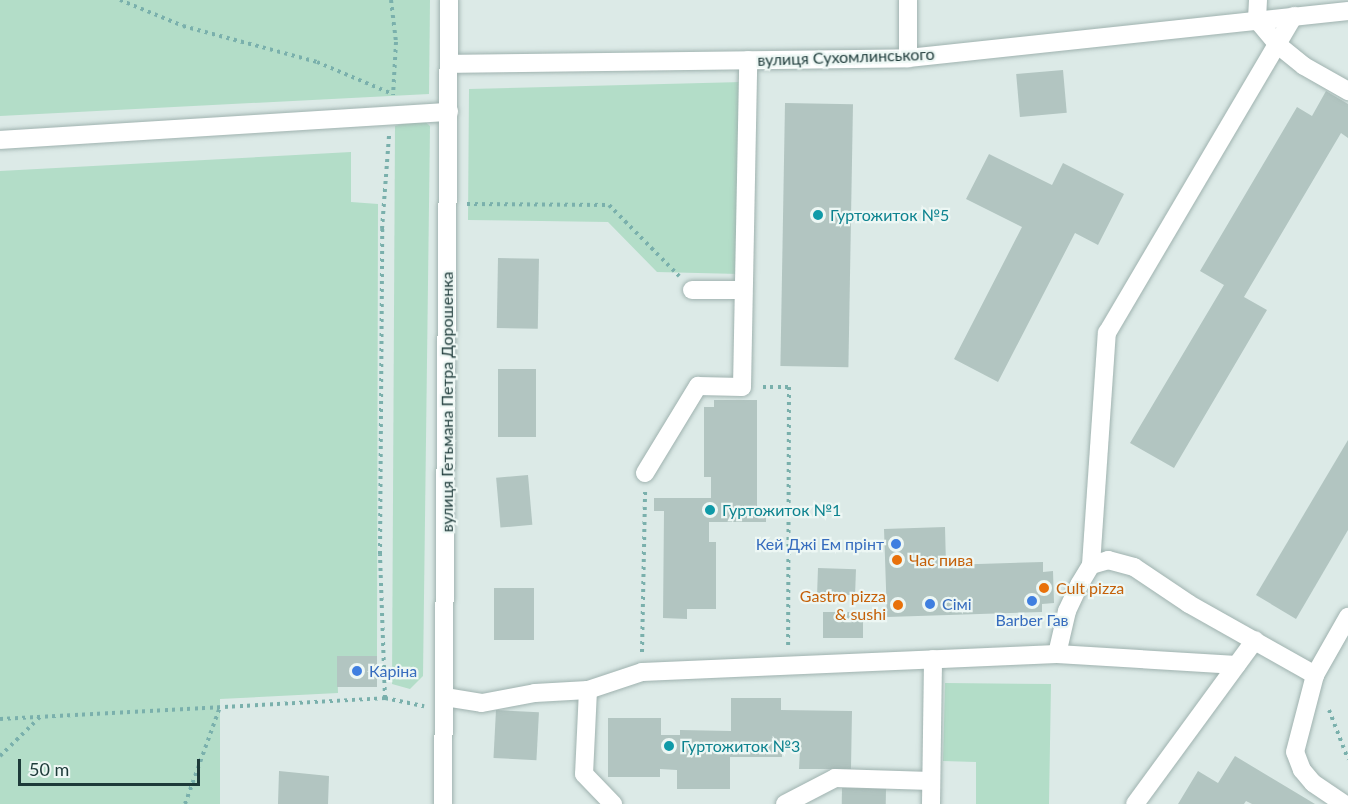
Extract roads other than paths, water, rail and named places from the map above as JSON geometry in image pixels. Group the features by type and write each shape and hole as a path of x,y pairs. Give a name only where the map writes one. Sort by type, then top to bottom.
{"street":[{"name":"вулиця Гетьмана Петра Дорошенка","path":"443,804 449,0"},
{"path":"908,0 908,58"},
{"path":"1258,0 1257,20 1278,45 1304,66 1348,91"},
{"name":"вулиця Сухомлинського","path":"449,64 908,58 1348,11"},
{"path":"1057,654 1066,611 1091,566 1107,333 1294,16"},
{"path":"645,473 698,386 742,387 748,60"},
{"path":"0,141 449,112"},
{"path":"692,290 743,290"},
{"path":"1091,566 1108,560 1134,567 1189,604 1315,675"},
{"path":"1344,804 1313,783 1302,770 1295,752 1315,675 1348,617"},
{"path":"1135,804 1255,640"},
{"path":"445,697 482,703 535,693 588,690 642,672 933,659 1057,654 1237,665"},
{"path":"931,804 933,659"},
{"path":"588,690 584,774 613,804"},
{"path":"785,804 835,778 931,781"}],"place":[{"name":"Гуртожиток №5","path":"818,215"},
{"name":"Гуртожиток №1","path":"710,510"},
{"name":"Кей Джі Ем прінт","path":"896,544"},
{"name":"Час пива","path":"897,560"},
{"name":"Cult pizza","path":"1044,588"},
{"name":"Barber Гав","path":"1032,601"},
{"name":"Сімі","path":"930,604"},
{"name":"Gastro pizza & sushi","path":"898,605"},
{"name":"Каріна","path":"357,671"},
{"name":"Гуртожиток №3","path":"669,746"}]}
